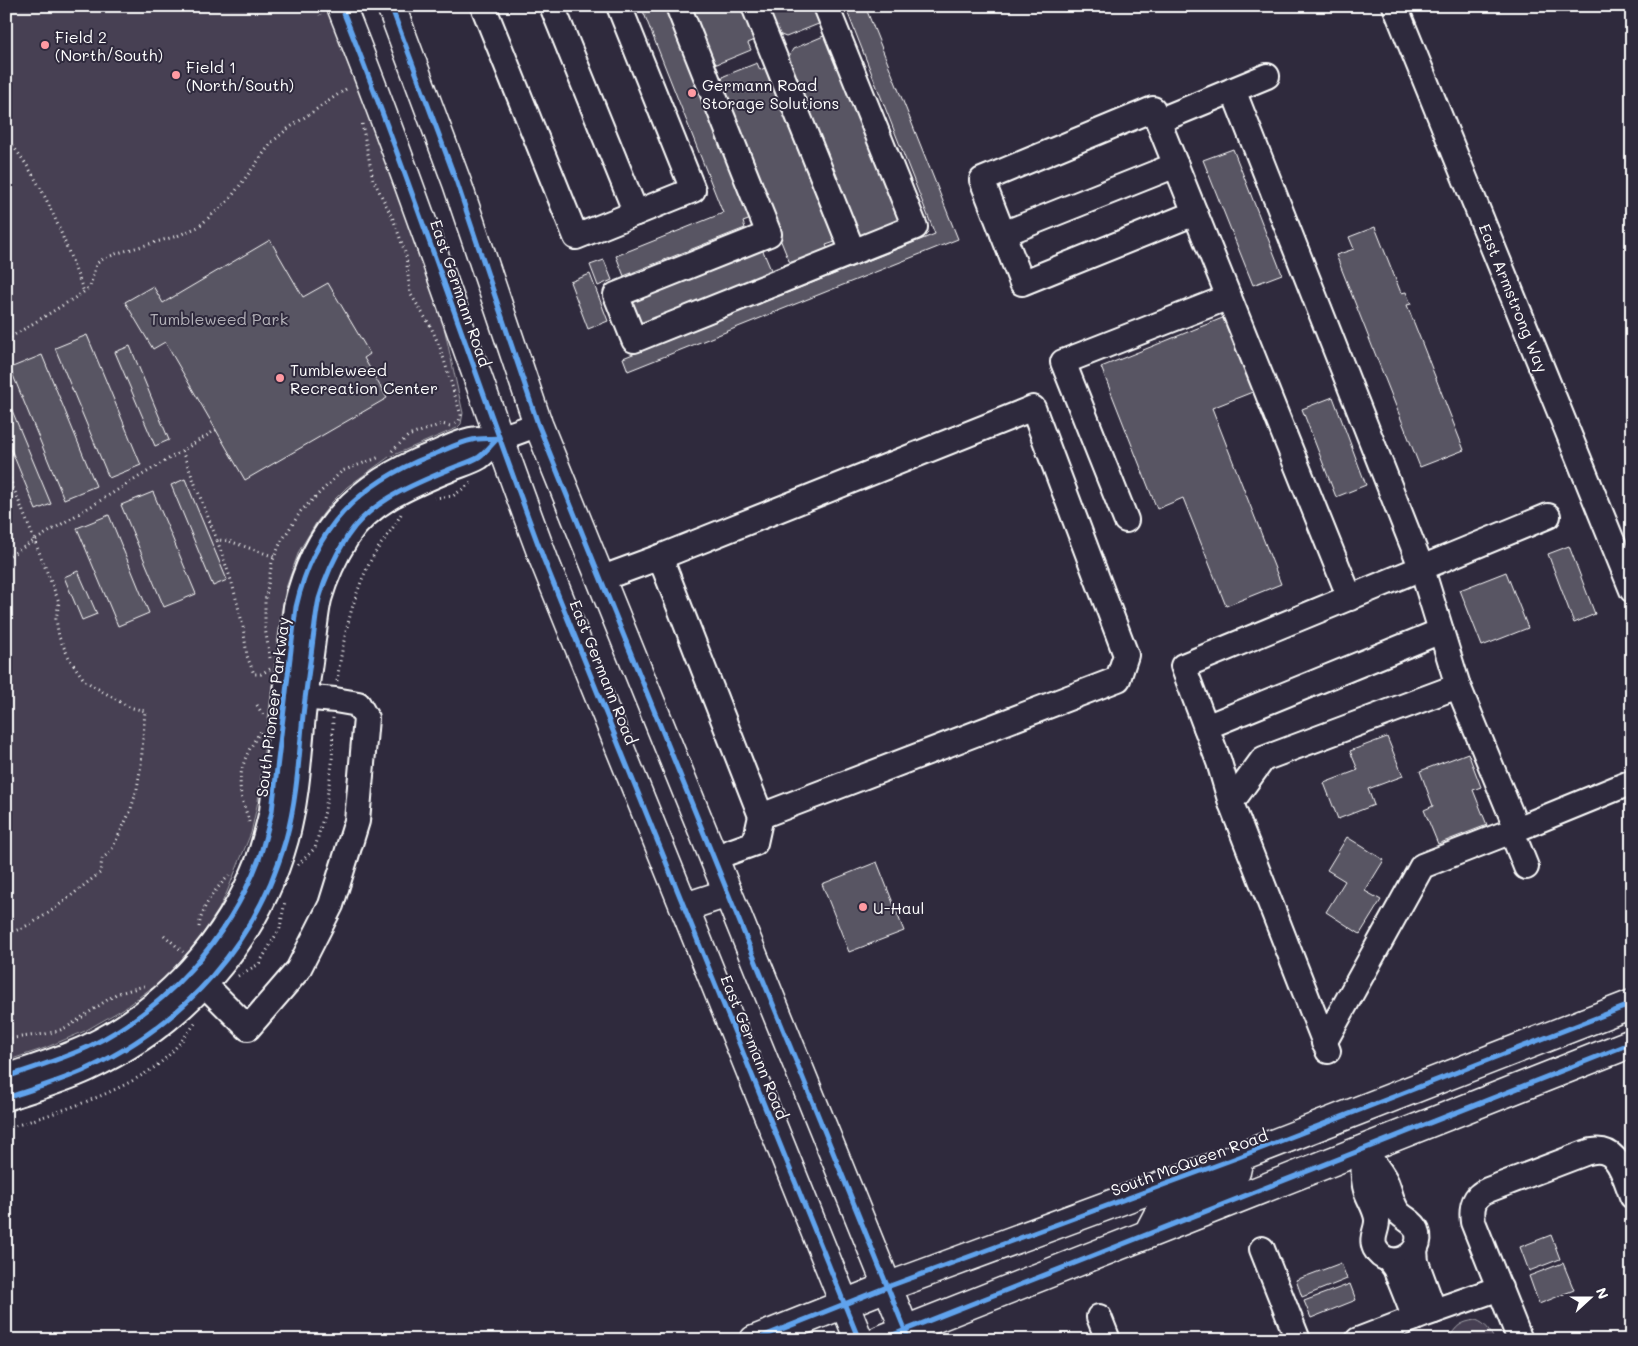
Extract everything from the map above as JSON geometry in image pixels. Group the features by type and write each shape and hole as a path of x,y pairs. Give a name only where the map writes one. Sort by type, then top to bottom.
{"main road":[{"name":"East Germann Road","path":"391,6 457,183 538,424 907,1335"},
{"name":"East Germann Road","path":"331,12 374,86 498,438 544,560 859,1340"},
{"path":"684,907 728,893"},
{"name":"South McQueen Road","path":"754,1340 887,1287 1239,1157 1632,1004"},
{"path":"880,1340 907,1335 1148,1234 1632,1043"},
{"path":"1351,1114 1363,1148"},
{"path":"1148,1234 1162,1209 1229,1180 1236,1172 1239,1157"}],"street":[{"path":"483,6 576,237 693,190 618,6"},
{"path":"552,6 636,213"},
{"path":"678,6 769,234 616,295 626,345 915,227 826,6"},
{"path":"754,6 853,252"},
{"name":"East Armstrong Way","path":"1395,6 1632,590"},
{"path":"1158,121 1267,76"},
{"path":"1233,90 1422,569 1458,686 1526,867"},
{"path":"1195,213 1022,283 982,180 1153,109 1176,165 1350,598"},
{"path":"1003,234 1176,165"},
{"path":"1126,520 1063,362 1229,297"},
{"path":"600,579 660,557 1033,408 1126,655 1118,679 761,816"},
{"name":"South Pioneer Parkway","path":"6,1077 61,1059 90,1046 144,1013 194,970 224,926 246,888 259,859 272,812 296,697 296,607 301,585 309,564 334,523 350,503 368,489 402,468 471,440 498,438 538,424"},
{"path":"1548,516 1183,666 1219,762 1231,803 1326,1047 1422,866 1514,831 1632,782"},
{"path":"660,557 761,816 755,842 713,858"},
{"path":"1206,727 1441,631"},
{"path":"1231,803 1263,759 1458,686"},
{"path":"194,970 248,1028 298,970 331,905 357,820 366,718 358,704 296,697"},
{"name":"South Pioneer Parkway","path":"6,1098 84,1070 132,1045 162,1024 187,1003 194,970"},
{"path":"1363,1148 1384,1180 1397,1210 1417,1230 1418,1243 1415,1250 1405,1259 1399,1261 1389,1260"},
{"path":"1363,1148 1365,1188 1377,1218 1373,1242 1375,1249 1389,1260 1424,1314"},
{"path":"1520,1340 1473,1222 1472,1208 1475,1199 1482,1192 1597,1150 1609,1153 1617,1160 1632,1196"},
{"path":"1262,1250 1298,1340"},
{"path":"1415,1250 1424,1314"},
{"path":"1358,1340 1424,1314 1500,1288"},
{"path":"1099,1317 1108,1340"}],"path":[{"path":"315,6 331,12"},
{"path":"347,81 351,93"},
{"path":"6,335 11,337 84,292 90,286 96,264 103,259 177,236 198,227 229,200 272,142 286,130 349,87"},
{"path":"361,122 373,179 398,231 406,255 410,293 431,327 448,370 461,415 459,421"},
{"path":"6,138 18,151 38,183 56,221 84,292"},
{"path":"6,558 216,430"},
{"path":"182,451 232,583 243,626 247,656 254,674 261,674"},
{"path":"6,469 59,602 56,619 59,637 70,660 85,681 129,707 145,711 138,781 130,812 111,851 102,860 100,873 54,909 33,922 6,934"},
{"path":"217,540 229,541 275,557"},
{"path":"257,705 266,720"},
{"path":"250,825 241,796 240,786 245,756 263,729"},
{"path":"198,935 200,916 210,896 219,884 235,869"},
{"path":"164,935 194,970"},
{"path":"6,1039 58,1031 69,1026 116,994 152,984"}],"green space":[{"name":"Tumbleweed Park","path":"6,6 327,6 370,112 438,300 463,413 461,424 457,428 389,457 347,487 332,502 316,523 299,551 286,588 280,620 258,801 251,833 227,892 219,909 200,938 198,948 165,985 150,989 123,1009 85,1031 45,1048 6,1061"},
{"path":"1476,1320 1487,1328 1494,1340 1448,1340 1459,1325"}],"building":[{"path":"641,6 665,6 751,219 743,222 745,228 624,276 616,256 723,213"},
{"path":"686,6 741,6 755,40 748,43 751,50 717,64 708,60"},
{"path":"766,6 822,6 821,23 786,37 776,33"},
{"path":"845,6 865,6 958,239 628,371 623,358 935,234"},
{"path":"826,35 903,225 868,239 857,234 787,60 793,49"},
{"path":"757,63 760,70 765,68 835,242 826,245 830,254 799,266 789,261 718,86 724,76"},
{"path":"1233,149 1282,274 1253,285 1203,160"},
{"path":"1375,227 1401,293 1406,292 1411,304 1407,305 1464,450 1420,467 1336,255 1354,249 1349,237"},
{"name":"Tumbleweed Recreation Center","path":"270,240 303,297 328,283 370,354 364,358 387,398 245,480 165,342 153,349 125,302 153,286 163,303"},
{"path":"761,246 771,270 763,273 766,279 637,330 627,305 635,302 632,296"},
{"path":"604,260 612,280 598,286 590,265"},
{"path":"590,274 608,321 588,329 570,282"},
{"path":"1225,317 1255,391 1212,408 1281,584 1226,606 1183,498 1157,509 1101,367"},
{"path":"87,335 141,465 109,478 55,348"},
{"path":"130,346 169,440 155,446 115,352"},
{"path":"42,355 96,486 64,499 10,368"},
{"path":"6,396 51,504 36,510 6,437"},
{"path":"1333,397 1366,485 1336,497 1302,409"},
{"path":"185,479 227,580 213,586 171,485"},
{"path":"153,492 196,594 164,607 121,505"},
{"path":"109,515 149,613 118,626 77,528"},
{"path":"1569,546 1595,614 1574,623 1548,554"},
{"path":"78,571 97,614 82,620 64,577"},
{"path":"1506,572 1528,628 1482,646 1460,590"},
{"path":"1387,737 1403,776 1368,789 1374,805 1338,819 1324,783 1358,770 1350,751"},
{"path":"1468,753 1481,787 1473,790 1487,825 1438,844 1424,810 1433,806 1420,771"},
{"path":"1347,837 1384,860 1365,891 1381,900 1360,934 1326,912 1345,881 1327,870"},
{"name":"U-Haul","path":"877,862 904,931 849,952 822,884"},
{"path":"1551,1235 1560,1259 1529,1271 1520,1247"},
{"path":"1341,1263 1347,1279 1302,1297 1296,1280"},
{"path":"1563,1263 1574,1290 1539,1304 1529,1276"},
{"path":"1350,1284 1356,1300 1311,1318 1304,1301"}],"cycle path":[{"path":"341,6 394,144 544,560 859,1340"},
{"path":"391,6 457,183 538,424 909,1340"},
{"path":"6,1077 88,1047 116,1031 143,1013 168,992 212,944 246,889 259,859 266,836 272,811 296,607 314,554 327,532 343,512 361,495 382,480 406,467 462,443 475,439 498,438"},
{"path":"6,1098 47,1085 87,1069 155,1029 185,1004 212,976 236,946 256,912 273,877 290,824 318,604 327,575 338,552 356,524 367,513 421,481 476,459 498,438"},
{"path":"754,1340 887,1287 1239,1157 1632,1004"},
{"path":"880,1340 1632,1043"}],"place":[{"name":"Field 2 (North/South)","path":"45,45"},
{"name":"Field 1 (North/South)","path":"176,75"},
{"name":"Germann Road Storage Solutions","path":"692,93"},
{"name":"Tumbleweed Recreation Center","path":"280,378"},
{"name":"U-Haul","path":"863,907"}]}
